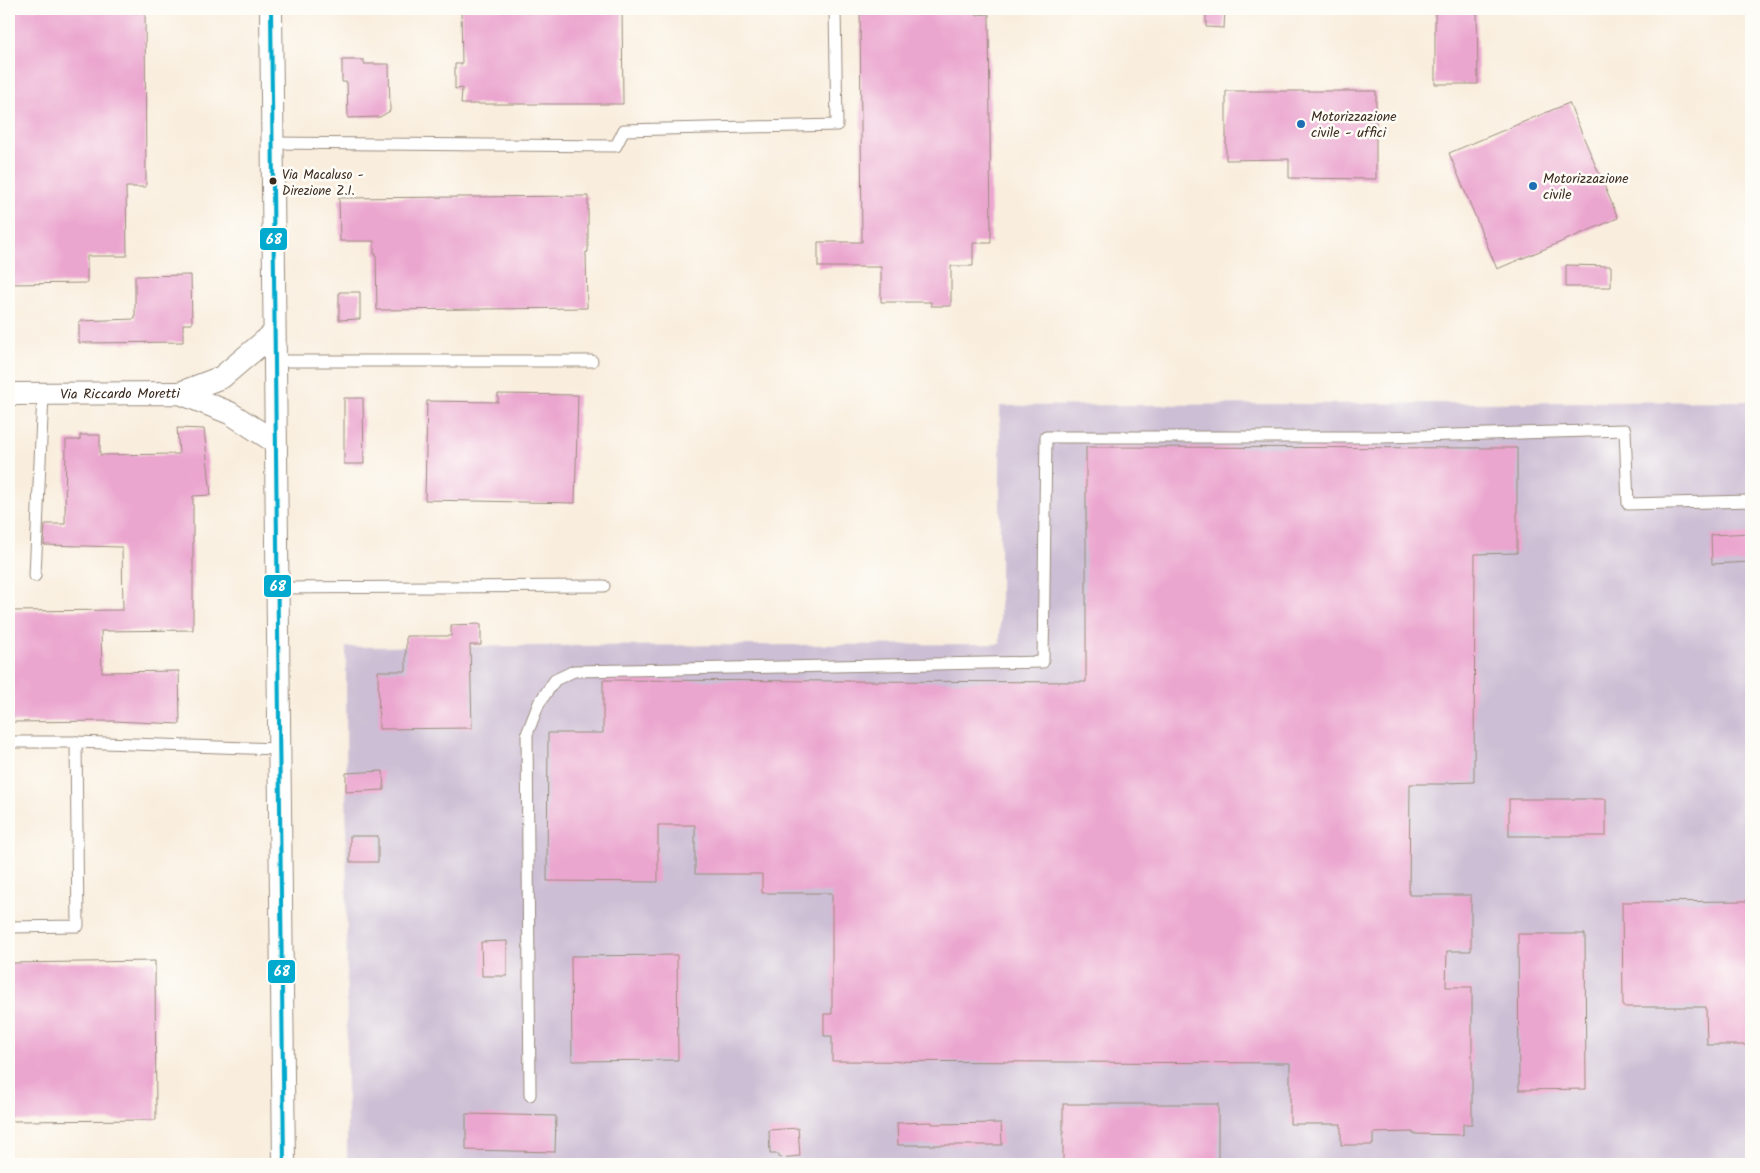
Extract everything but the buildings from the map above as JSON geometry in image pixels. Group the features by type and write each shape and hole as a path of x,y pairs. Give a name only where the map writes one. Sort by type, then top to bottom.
{"street":[{"path":"271,9 284,1164"},
{"path":"180,394 222,377 274,333"},
{"name":"Via Riccardo Moretti","path":"9,394 180,394 230,413 275,442"}],"lane":[{"path":"272,143 616,146 624,130 837,125 835,9"},
{"path":"274,362 592,361"},
{"name":"Via Riccardo Moretti","path":"35,576 43,394"},
{"path":"530,1095 527,734 539,703 554,680 574,671 1043,662 1046,437 1383,437 1625,430 1628,504 1751,501"},
{"path":"277,588 604,586"},
{"path":"9,742 76,742 279,749"},
{"path":"9,927 78,926 76,742"}],"shaded area":[{"path":"1751,401 1751,1164 349,1164 347,1157 346,647 1000,644 1000,406"}],"transit line":[{"name":"68","path":"271,9 284,1164"}],"place":[{"name":"Motorizzazione civile - uffici","path":"1301,124"},
{"name":"Via Macaluso - Direzione Z.I.","path":"273,181"},
{"name":"Motorizzazione civile","path":"1533,186"}]}
